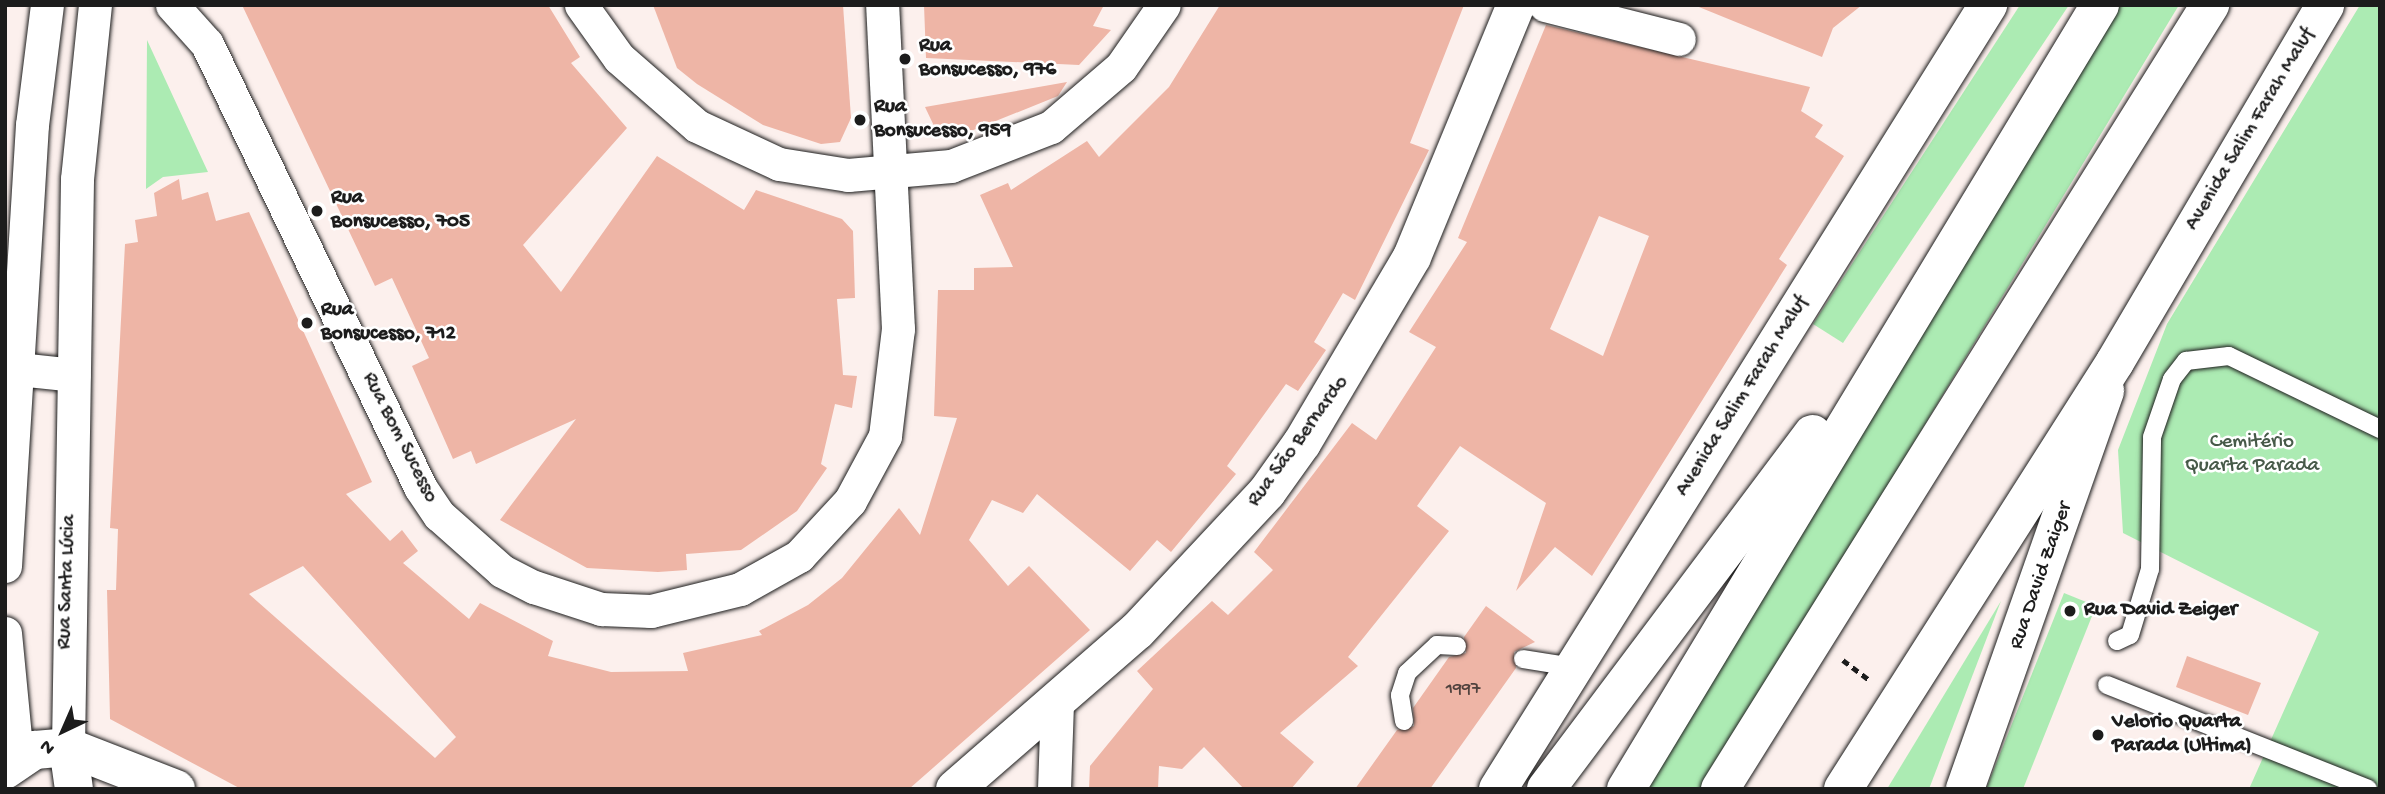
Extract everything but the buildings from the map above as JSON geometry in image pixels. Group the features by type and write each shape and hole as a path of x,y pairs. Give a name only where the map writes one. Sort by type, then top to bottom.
{"main road":[{"name":"Rua São Bernardo","path":"955,789 1137,631 1249,512 1337,392 1412,257 1516,5"},
{"name":"Avenida Salim Farah Maluf","path":"1498,789 1989,5"},
{"path":"1626,789 1975,207 2100,5"},
{"path":"1720,789 2210,5"},
{"name":"Avenida Salim Farah Maluf","path":"1843,789 2115,362 2325,5"},
{"path":"1546,789 1639,657 1788,471 1975,207"},
{"name":"Rua David Zaiger","path":"1965,789 2115,362"},
{"path":"15,772 68,747 135,769 176,789"},
{"name":"Rua Santa Lúcia","path":"68,747 74,789"},
{"path":"98,789 135,769"}],"street":[{"path":"5,566 32,125 47,5"},
{"name":"Rua Santa Lúcia","path":"68,747 77,179 95,5"},
{"name":"Rua Bom Sucesso","path":"172,5 207,44 420,487 466,543 502,571 565,601 601,609 651,611 740,589 799,556 850,501 886,436 894,399 898,330 882,5"},
{"name":"Rua Bom Sucesso","path":"203,5 207,44"},
{"path":"581,5 619,58 696,126 779,164 890,175 951,166 1051,127 1121,67 1164,5"},
{"path":"1545,5 1679,39"},
{"path":"18,369 74,375"},
{"path":"5,633 15,772"},
{"path":"1054,789 1057,703"}],"lane":[{"path":"2117,640 2130,635 2150,569 2152,437 2172,379 2186,361 2229,355 2380,429"},
{"path":"1404,720 1400,695 1407,673 1437,645 1457,646"},
{"path":"1523,659 1573,667"},
{"path":"2107,685 2368,789"}],"path":[{"path":"1814,639 1899,701"}],"green space":[{"path":"2020,5 2069,5 1843,343 1813,324"},
{"path":"2120,5 2179,5 1704,789 1640,789 1746,601"},
{"name":"Cemitério Quarta Parada","path":"2360,5 2380,5 2380,789 2249,789 2319,632 2123,533 2118,450 2167,324"},
{"path":"147,40 208,172 163,177 146,189"},
{"path":"2064,593 2096,606 2023,789 1986,789"},
{"path":"2001,601 1929,789 1887,789"}],"place":[{"name":"Rua Bonsucesso, 976","path":"905,59"},
{"name":"Rua Bonsucesso, 959","path":"860,120"},
{"name":"Rua Bonsucesso, 705","path":"317,211"},
{"name":"Rua Bonsucesso, 712","path":"307,323"},
{"name":"Rua David Zeiger","path":"2070,611"},
{"name":"Velorio Quarta Parada (Ultima)","path":"2098,735"}]}
